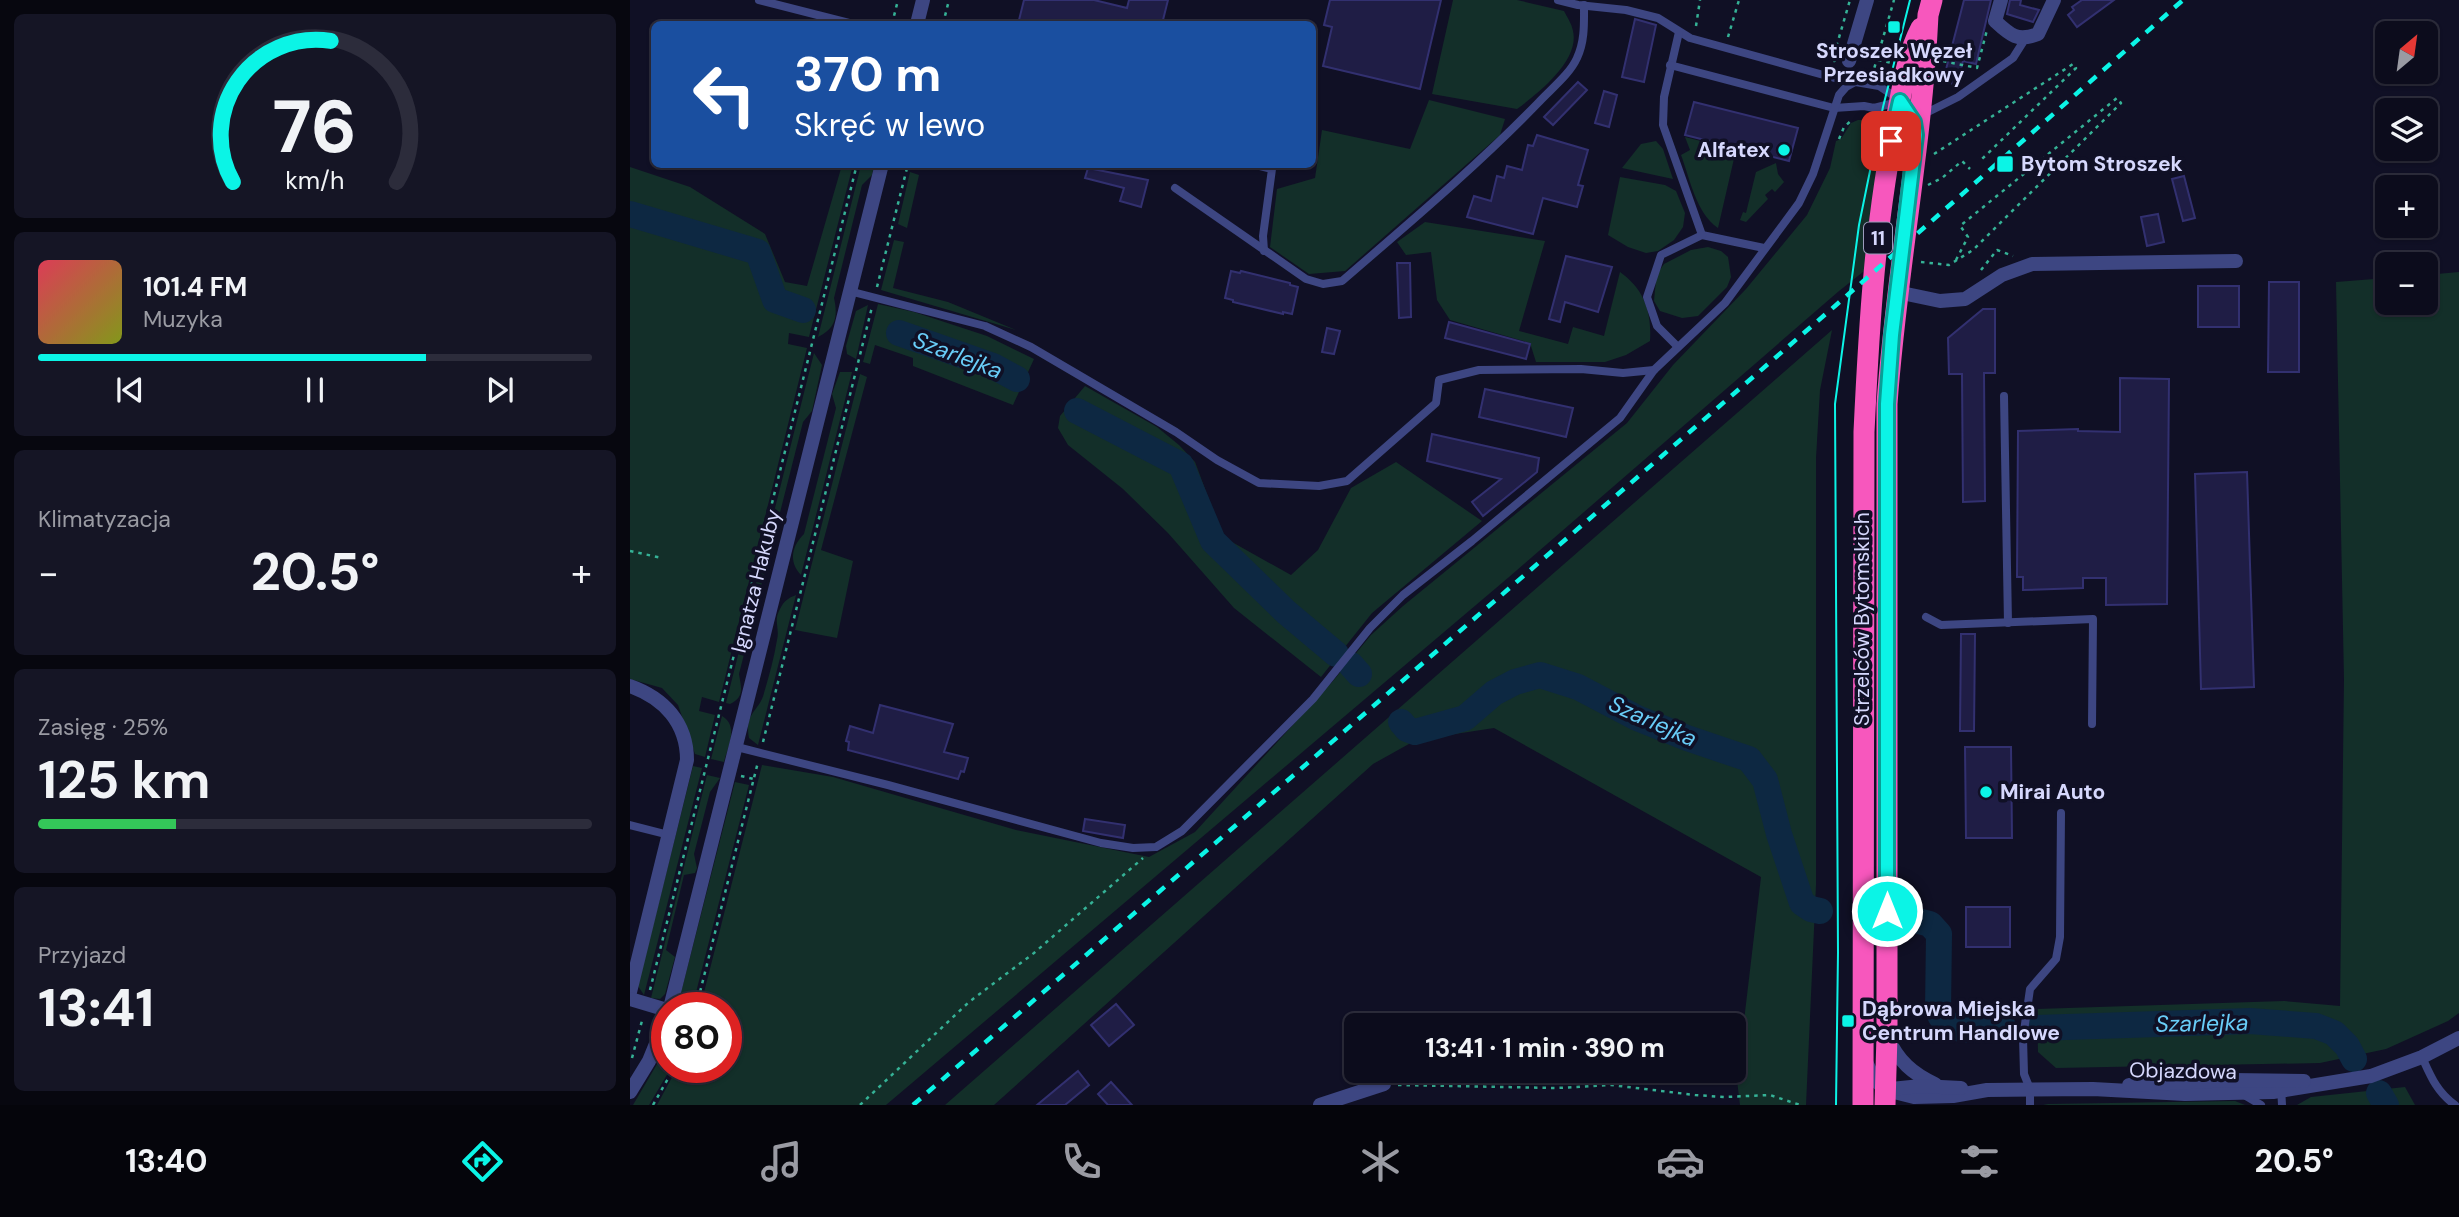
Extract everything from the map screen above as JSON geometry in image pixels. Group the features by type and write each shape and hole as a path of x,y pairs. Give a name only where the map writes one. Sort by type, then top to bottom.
{"highway":[{"name":"11","path":"1863,1105 1864,432 1869,336 1891,141 1900,101 1914,67 1912,44 1930,7"},
{"name":"Strzelców Bytomskich","path":"1885,1101 1887,404 1917,126 1914,67"}],"street":[{"path":"918,21 923,0"},
{"path":"1849,61 1867,0"},
{"path":"2001,0 1995,21 2009,34 2025,39 2038,34 2054,0"},
{"name":"Ignatza Hakuby","path":"672,992 737,747 880,168"},
{"path":"1897,292 1940,301 1965,299 2002,275 2032,264 2236,261"},
{"path":"630,686 648,693 668,708 681,726 687,745 687,760 630,992"},
{"path":"630,999 651,1005"},
{"path":"1887,1035 1896,1054 1909,1069 1939,1086"},
{"name":"Objazdowa","path":"1885,1101 1953,1096 1987,1090 2030,1089 2093,1089 2139,1093 2275,1093 2371,1076 2422,1057 2459,1038"},
{"path":"1863,1051 1885,1101 1939,1086 1987,1090"},
{"path":"630,1091 651,1056"},
{"path":"2093,1089 2138,1083 2275,1093 2301,1081 2328,1083"},
{"path":"1320,1105 1384,1084"}],"lane":[{"path":"759,0 841,21"},
{"path":"1558,0 1584,5 1612,4 1658,18 1679,32 1698,40 1838,79 1879,86 1900,101 1917,126 2012,58 2025,39"},
{"path":"1175,188 1306,279 1323,284 1342,281 1451,185 1526,115 1565,74 1577,59 1584,37 1584,5"},
{"path":"1679,32 1664,97 1663,125 1702,235"},
{"path":"1670,65 1834,108 1874,108 1900,101"},
{"path":"1879,86 1895,82 1914,67"},
{"path":"737,747 1089,840 1133,848 1156,847 1182,831 1250,764 1313,699 1370,628 1403,594 1472,541 1619,418 1654,370 1725,303 1800,202 1813,174 1839,94 1855,82"},
{"path":"1874,108 1887,122 1891,141"},
{"path":"1264,251 1263,236 1272,169 1268,168"},
{"path":"1678,347 1657,326 1647,297 1661,255 1702,235 1764,248"},
{"path":"849,291 985,326 1031,347 1259,483 1318,486 1347,481 1436,403 1439,380 1479,370 1581,369 1623,373 1654,370"},
{"path":"2004,397 2008,623"},
{"path":"1926,617 1941,625 2093,620 2092,724"},
{"path":"2030,1105 2030,1089 2024,1074 2023,1038 2030,989 2056,959 2060,937 2061,813"},
{"path":"630,825 669,835"},
{"path":"2422,1057 2433,1083 2442,1095 2455,1105"},
{"path":"2233,1093 2244,1095 2260,1105"}],"path":[{"path":"893,21 898,0"},
{"path":"944,21 949,0"},
{"path":"1696,26 1700,0"},
{"path":"1728,37 1739,0"},
{"path":"1872,72 1878,60 1894,0"},
{"path":"1878,60 1914,67 1978,68 1989,23"},
{"path":"1934,154 2073,64 2076,68 1982,159"},
{"path":"1914,261 1931,265 1954,263 1973,250 2121,103 2117,98 1961,226 1968,237 1954,263"},
{"path":"1839,139 1844,127 1852,119 1860,117"},
{"path":"1926,186 1962,161 1970,169"},
{"path":"630,1065 856,168"},
{"path":"700,992 907,168"},
{"path":"1979,273 1997,250 2032,264"},
{"path":"630,551 662,558"},
{"path":"860,1105 969,1002 1034,953 1156,847"},
{"path":"653,1105 665,1083"},
{"path":"1384,1084 1557,1088 1611,1085 1705,1096 1770,1095 1800,1105"}],"green space":[{"path":"1453,0 1517,0 1564,11 1573,31 1570,54 1555,76 1517,109 1432,94"},
{"path":"1429,100 1505,119 1500,135 1345,271 1309,274 1270,247 1277,189 1315,178 1322,130 1410,149"},
{"path":"1863,120 1884,132 1868,268 1509,577 886,1105 657,1105 669,1083 742,1083 742,992 704,992 762,765 833,777 1016,830 1149,857 1195,832 1333,681 1371,635 1627,423 1673,365 1746,289 1807,215 1830,168 1836,141 1841,139 1851,123"},
{"path":"1685,137 1736,150 1718,228 1704,214 1691,185 1681,155 1690,150"},
{"path":"1656,141 1663,149 1673,179 1622,168 1641,144"},
{"path":"1776,163 1778,174 1784,182 1775,192 1772,189 1765,195 1768,199 1746,222 1740,220 1743,212 1746,213 1756,172"},
{"path":"630,167 690,187 765,234 785,282 807,286 841,168 852,168 809,337 789,333 788,344 807,348 719,702 702,697 699,711 715,715 705,757 695,754 678,705 662,688 630,679"},
{"path":"860,168 873,168 872,175 862,185 834,298 834,321 829,330 818,337"},
{"path":"910,172 919,175 907,228 898,224"},
{"path":"1620,177 1665,185 1676,191 1685,213 1683,227 1674,240 1658,251 1646,253 1628,247 1608,235"},
{"path":"1425,222 1545,241 1519,331 1568,344 1573,327 1604,336 1620,272 1635,286 1645,302 1650,320 1650,341 1626,355 1605,362 1536,362 1530,343 1450,320 1437,300 1431,252 1406,255 1397,242"},
{"path":"894,240 904,242 893,288 948,302 1016,330 881,290"},
{"path":"1708,247 1721,251 1728,257 1731,277 1727,287 1698,316 1682,318 1660,311 1654,301 1657,274 1664,264 1691,250"},
{"path":"2459,272 2459,1013 2448,1021 2386,1049 2320,1063 2056,1068 2038,1052 2037,1009 2284,1001 2340,1006 2344,679 2336,282 2375,279 2375,315 2438,315 2438,274"},
{"path":"878,304 914,312 987,336 1034,359 1013,405 913,366 913,358 875,345 870,364 863,362"},
{"path":"868,305 856,359 847,354 846,346 856,311"},
{"path":"1832,330 1820,390 1816,458 1816,885 1806,1105 1740,1105 1737,1083 1746,1083 1745,1013 1761,877 1494,728 1416,740 1373,764 994,1105 945,1105"},
{"path":"814,353 822,365 812,411 803,422 739,674 740,695 730,704 726,703"},
{"path":"840,372 852,372 801,575 794,564 793,554 804,534 836,408 832,394"},
{"path":"860,374 867,377 821,550 853,561 837,638 795,630"},
{"path":"1085,386 1157,427 1179,445 1195,462 1223,537 1291,575 1318,550 1351,488 1396,462 1482,521 1372,613 1321,677 1234,608 1168,533 1123,489 1068,445 1058,428 1060,416"},
{"path":"796,595 758,745 749,738 750,717 762,699 770,674 778,636 778,613 788,599"},
{"path":"722,716 730,725 731,731 724,762 711,759"},
{"path":"693,766 702,768 644,995 638,986"},
{"path":"707,775 720,778 710,792 694,854 697,868 695,873 684,875 666,950 675,957 666,992 653,992"},
{"path":"735,782 749,785 696,992 681,992"},
{"path":"651,1074 651,1083 662,1083 649,1105 633,1105"},
{"path":"2405,1087 2415,1105 2297,1105 2311,1097"},
{"path":"2235,1101 2245,1105 2043,1105 2048,1104"}],"building":[{"path":"1024,0 1094,0 1127,8 1129,0 1168,0 1163,21 1019,21"},
{"path":"1330,0 1441,0 1420,89 1323,66 1332,27 1324,25"},
{"path":"1964,0 1991,0 1976,64 1963,61 1957,85 1943,81"},
{"path":"2010,0 2021,0 2020,5 2039,10 2033,22 2007,14"},
{"path":"2082,0 2114,0 2077,27 2068,15 2074,10 2072,7"},
{"path":"1635,19 1656,25 1644,82 1622,77"},
{"path":"1578,82 1587,90 1553,125 1544,117"},
{"path":"1604,91 1617,95 1609,127 1595,123"},
{"path":"1694,102 1798,128 1789,161 1685,135"},
{"path":"1537,135 1588,150 1578,185 1583,186 1577,207 1543,198 1533,234 1467,217 1474,196 1491,201 1497,176 1504,178 1507,166 1522,170 1528,145 1533,146"},
{"path":"1088,168 1148,180 1141,207 1120,201 1124,188 1085,178"},
{"path":"2184,176 2195,218 2183,221 2172,179"},
{"path":"2158,214 2164,242 2147,246 2141,217"},
{"path":"1566,256 1612,267 1598,312 1565,302 1560,322 1549,319"},
{"path":"1397,263 1410,263 1411,317 1399,318"},
{"path":"1231,271 1241,271 1298,287 1292,314 1225,298"},
{"path":"2269,282 2299,282 2299,372 2268,372"},
{"path":"2198,286 2239,286 2239,327 2198,327"},
{"path":"1983,309 1995,309 1995,373 1984,373 1985,501 1963,502 1962,374 1949,374 1948,338"},
{"path":"1449,322 1530,344 1526,359 1445,338"},
{"path":"1327,328 1340,331 1334,354 1322,352"},
{"path":"2120,378 2169,379 2167,604 2106,605 2106,578 2083,578 2083,588 2023,590 2023,577 2017,577 2018,431 2078,429 2120,432"},
{"path":"1485,389 1573,408 1566,437 1479,417"},
{"path":"1432,434 1539,458 1537,472 1483,516 1472,502 1501,479 1427,461"},
{"path":"2247,472 2254,687 2201,689 2195,474"},
{"path":"1961,634 1975,634 1974,731 1960,731"},
{"path":"880,705 953,724 944,752 968,758 964,772 961,771 958,779 848,750 849,742 846,741 850,726 873,733"},
{"path":"1965,747 2011,747 2012,838 1966,838"},
{"path":"1085,819 1125,825 1123,838 1083,831"},
{"path":"1966,907 2010,907 2010,947 1966,947"},
{"path":"1116,1004 1134,1025 1109,1046 1091,1025"},
{"path":"1078,1071 1089,1085 1065,1105 1037,1105"},
{"path":"1111,1082 1132,1105 1108,1105 1098,1094"}],"waterway":[{"name":"Szarlejka","path":"630,214 758,252 775,300 803,310"},
{"name":"Szarlejka","path":"899,333 993,366 1017,379"},
{"path":"930,355 938,346"},
{"name":"Szarlejka","path":"1077,411 1181,465 1213,541 1286,612 1336,654"},
{"name":"Szarlejka","path":"1351,665 1359,674"},
{"name":"Szarlejka","path":"1401,722 1407,729 1415,732 1465,718 1494,693 1515,682 1540,675 1578,687 1637,718 1749,759 1765,780 1779,834 1802,903 1820,911"},
{"name":"Szarlejka","path":"1914,920 1930,924 1939,934 1938,1010 1942,1018 1949,1024 1966,1030 2003,1026"},
{"name":"Szarlejka","path":"2036,1028 2250,1021 2316,1026 2334,1033 2347,1046 2354,1059"},
{"name":"Szarlejka","path":"2379,1093 2386,1105"}],"tram line":[{"path":"1836,1105 1838,952 1835,404 1859,225 1883,107 1910,0"}],"railway":[{"path":"913,1105 1835,306 2183,0"}],"place":[{"name":"Stroszek Węzeł Przesiadkowy","path":"1894,27"},
{"name":"Alfatex","path":"1784,150"},
{"name":"Bytom Stroszek","path":"2005,164"},
{"name":"Mirai Auto","path":"1986,792"},
{"name":"Dąbrowa Miejska Centrum Handlowe","path":"1848,1021"}],"route":[{"path":"1887,911 1887,404 1892,335 1916,135 1914,122 1900,101 1891,141"}]}
